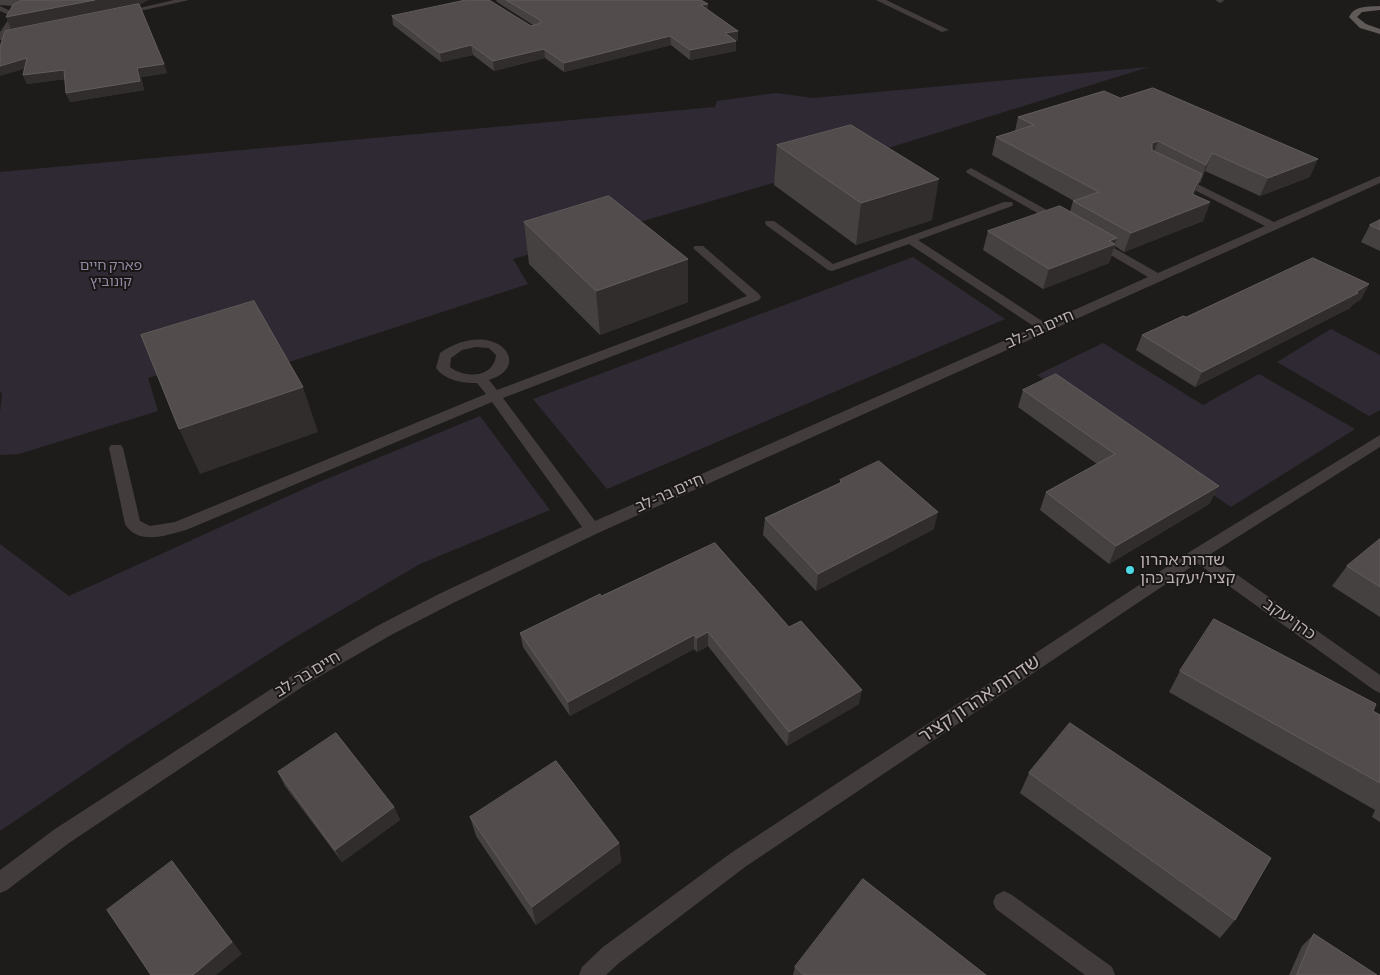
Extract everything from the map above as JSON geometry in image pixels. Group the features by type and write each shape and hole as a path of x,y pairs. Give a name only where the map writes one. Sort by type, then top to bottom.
{"main road":[{"path":"1380,8 1360,10 1353,17 1363,26 1380,32"}],"street":[{"path":"117,14 185,0"},
{"path":"880,0 945,30"},
{"path":"0,8 19,13 0,38"},
{"path":"0,38 10,36"},
{"path":"972,171 1073,229"},
{"path":"1169,173 1273,226"},
{"name":"חיים בר-לב","path":"0,883 70,831 213,735 302,678 403,621 592,529 1380,179"},
{"path":"770,223 832,268 1008,204"},
{"path":"1090,239 1158,278"},
{"path":"910,240 1045,328"},
{"path":"116,448 133,524 140,531 158,533 211,514 494,396 755,297 699,248"},
{"path":"481,378 592,529"},
{"name":"שדרות אהרון קציר","path":"590,975 611,955 738,860 1197,555 1380,440"},
{"name":"כהן יעקב","path":"1197,555 1380,685"},
{"path":"1004,902 1104,975"}],"green space":[{"name":"פארק חיים קונוביץ","path":"1149,67 814,171 513,259 528,284 286,363 275,341 148,378 158,411 19,454 0,455 2,393 0,392 0,172 715,107 717,101 776,93 813,98"},
{"path":"913,257 1005,319 607,489 533,399"},
{"path":"1331,329 1380,355 1380,410 1369,416 1277,362"},
{"path":"1103,343 1203,405 1259,374 1355,429 1231,507 1037,375"},
{"path":"480,416 550,510 420,564 292,639 131,742 0,831 0,544 69,596 317,483"}],"building":[{"path":"23,0 95,0 6,17 13,5"},
{"path":"466,0 489,0 531,26 541,23 540,20 506,0 701,0 708,4 701,5 738,31 725,33 736,41 690,50 670,36 564,63 544,49 493,61 471,45 440,53 392,16"},
{"path":"139,4 164,64 137,68 140,81 66,93 64,70 23,75 27,58 0,66 0,47 5,31"},
{"path":"1153,88 1318,159 1268,178 1212,153 1206,165 1158,141 1152,143 1152,150 1202,174 1192,194 1210,202 1131,233 1073,201 1099,192 996,137 1034,125 1018,117 1104,91 1120,98"},
{"path":"851,125 939,179 861,203 777,145"},
{"path":"609,196 688,259 596,291 524,222"},
{"path":"1060,206 1117,238 1109,241 1115,244 1049,269 988,231"},
{"path":"1380,220 1380,230 1370,225"},
{"path":"1313,258 1369,284 1356,292 1358,293 1202,372 1142,335 1183,316 1186,317"},
{"path":"254,301 303,387 179,429 141,335"},
{"path":"1056,374 1219,486 1116,546 1046,492 1115,454 1023,390"},
{"path":"879,461 938,512 818,574 765,518 842,482 840,480"},
{"path":"1380,539 1380,587 1347,566"},
{"path":"715,543 789,627 801,621 862,690 789,732 708,632 697,638 694,635 568,702 520,633 600,594 601,596"},
{"path":"1214,619 1376,704 1373,711 1380,715 1380,783 1180,671"},
{"path":"1070,723 1271,858 1235,920 1029,773"},
{"path":"336,733 394,807 335,850 278,772"},
{"path":"556,761 619,843 532,907 470,817"},
{"path":"172,861 232,942 193,975 151,975 107,910"},
{"path":"863,879 986,975 804,975 795,967"},
{"path":"1314,934 1377,975 1297,975"}],"place":[{"name":"שדרות אהרון קציר/יעקב כהן","path":"1130,570"}]}
